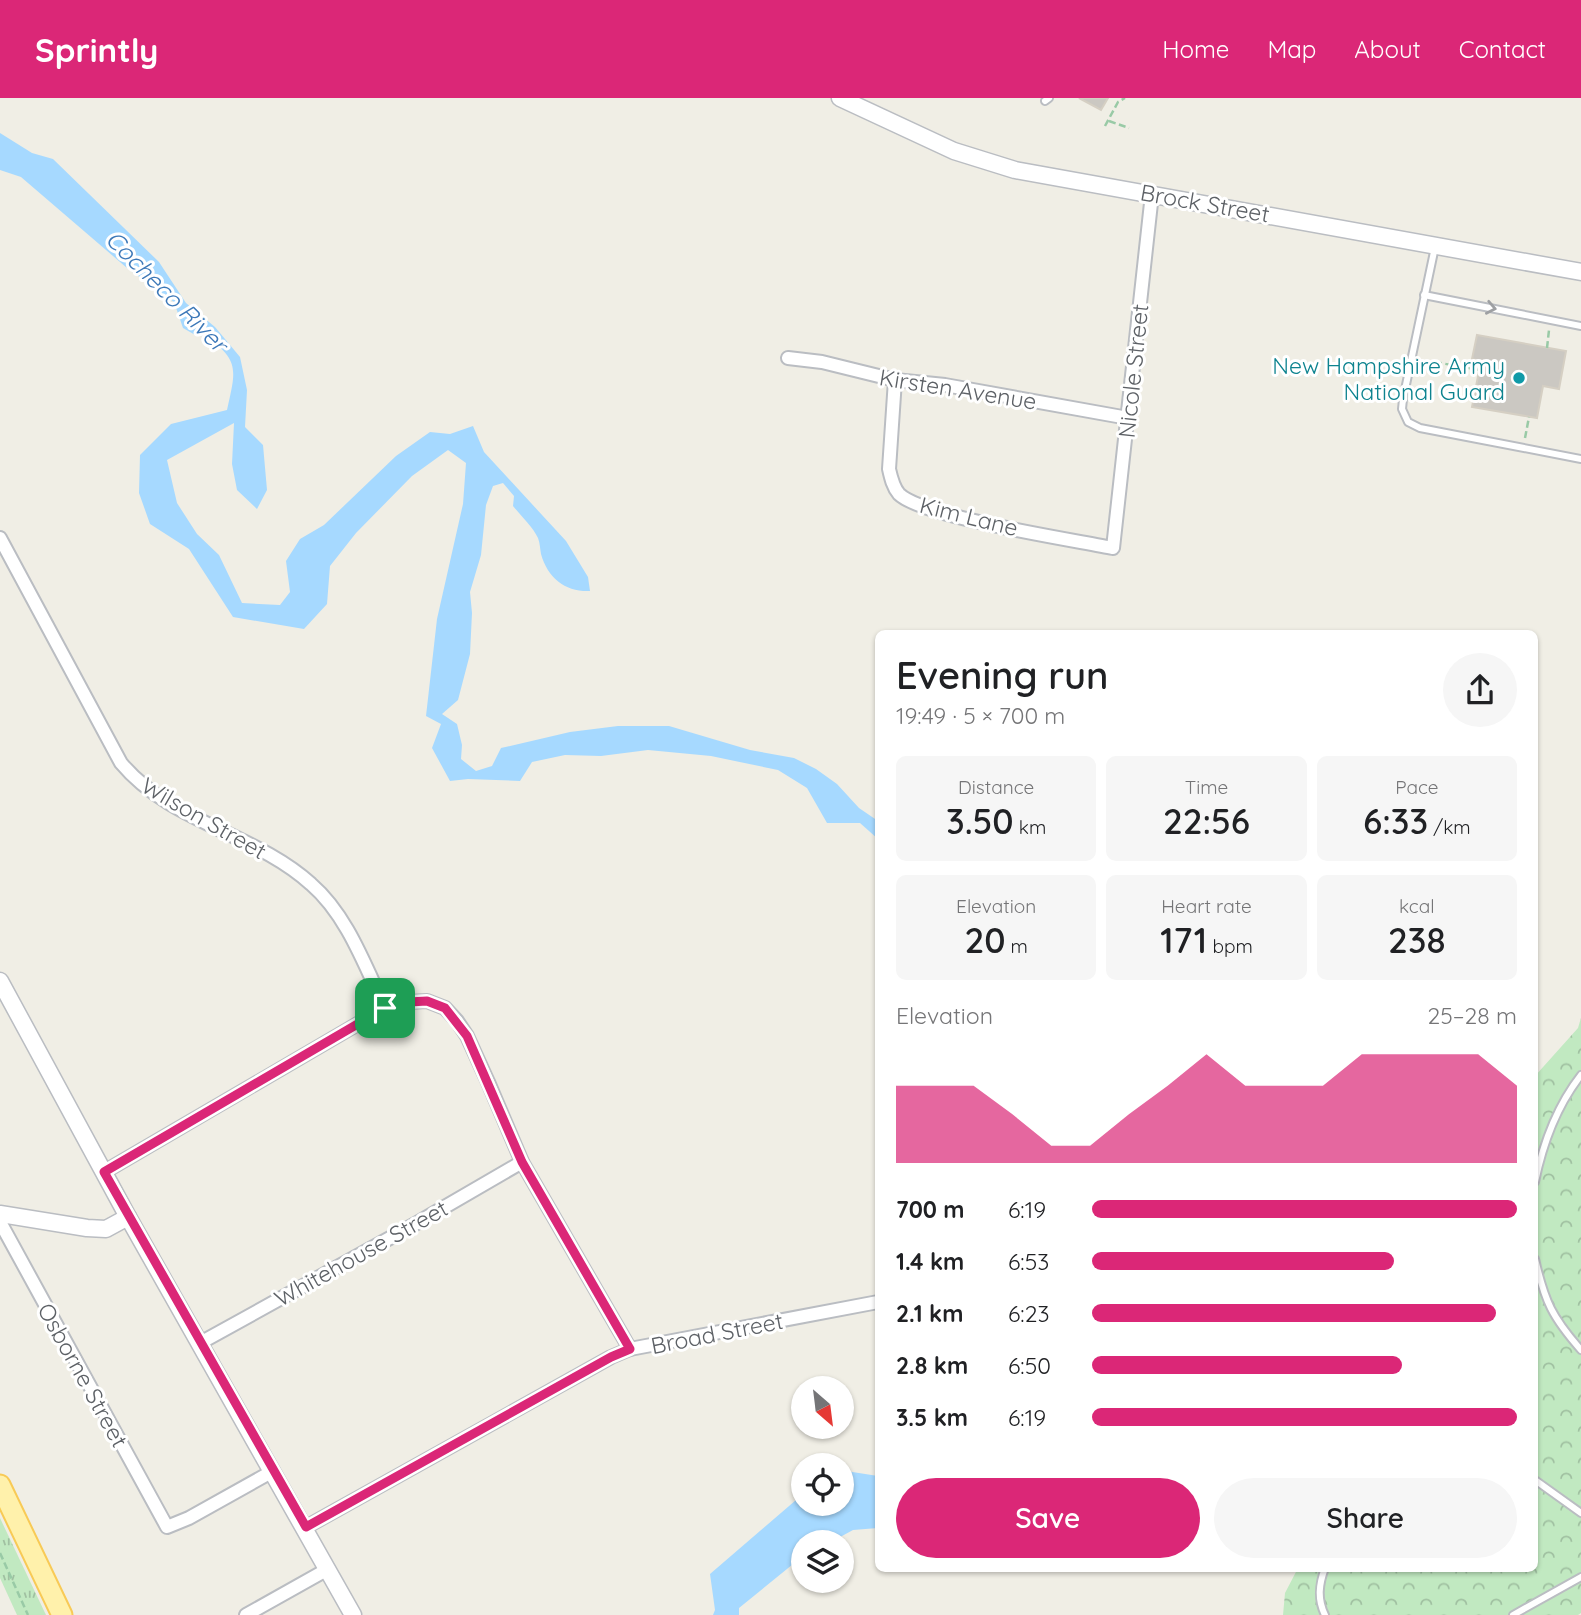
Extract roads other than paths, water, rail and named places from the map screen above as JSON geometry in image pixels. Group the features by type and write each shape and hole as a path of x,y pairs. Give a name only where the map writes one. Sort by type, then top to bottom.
{"main road":[{"path":"0,1485 61,1615"}],"street":[{"name":"Brock Street","path":"840,98 915,135 990,163 1060,179 1581,272"},
{"name":"Nicole Street","path":"1113,548 1152,194"},
{"name":"Kirsten Avenue","path":"789,358 822,362 895,380 945,385 1128,418"},
{"name":"Kim Lane","path":"895,380 888,469 899,493 909,501 984,523 1113,548"},
{"name":"Wilson Street","path":"0,538 121,763 132,777 159,798 285,864 313,885 344,925 385,1008"},
{"path":"0,981 128,1217 306,1527 353,1615"},
{"path":"104,1172 385,1008 427,1001 445,1008 467,1036 522,1162 630,1349"},
{"name":"Whitehouse Street","path":"200,1343 418,1223 522,1162"},
{"path":"0,1214 106,1229 128,1217"},
{"name":"Osborne Street","path":"0,1222 167,1527 189,1518 273,1471"},
{"name":"Broad Street","path":"306,1527 605,1360 630,1349 875,1303"},
{"path":"246,1615 328,1569"}],"lane":[{"path":"1435,245 1403,400 1402,409 1408,422 1420,428 1581,459"},
{"path":"1424,295 1581,326"},
{"path":"1538,1170 1555,1116 1564,1097 1581,1075"},
{"path":"1538,1272 1544,1297 1561,1326 1581,1350"},
{"path":"1538,1482 1581,1513"},
{"path":"1324,1572 1320,1596 1325,1615"},
{"path":"1513,1615 1581,1577"}],"water":[{"name":"Cocheco River","path":"0,133 32,153 53,159 159,262 186,303 215,327 240,357 247,390 245,427 263,445 267,490 257,509 237,490 232,464 234,423 167,460 177,503 197,534 219,555 242,603 280,605 290,592 286,561 300,539 324,525 396,456 430,432 450,434 473,426 484,452 566,541 588,577 590,591 573,589 553,577 544,563 536,534 513,506 514,496 503,483 493,486 486,505 481,555 470,592 470,654 458,700 442,714 457,724 462,745 461,759 476,771 492,766 501,748 570,732 618,726 669,726 750,750 794,758 816,769 837,784 859,808 875,819 875,836 860,823 827,823 807,788 778,770 711,756 648,750 601,756 565,755 532,762 520,781 450,781 432,748 441,724 426,716 437,619 463,504 466,463 448,450 412,476 356,533 330,566 327,604 304,629 233,617 189,549 150,524 139,493 140,455 171,424 227,410 233,375 230,359 205,335 197,336 183,328 174,302 127,268 21,177 0,170"},
{"path":"854,1472 875,1476 875,1528 791,1530 791,1566 739,1608 739,1615 713,1615 715,1610 710,1574 791,1504 791,1516 854,1516"}],"place":[{"name":"New Hampshire Army National Guard","path":"1519,378"}]}
